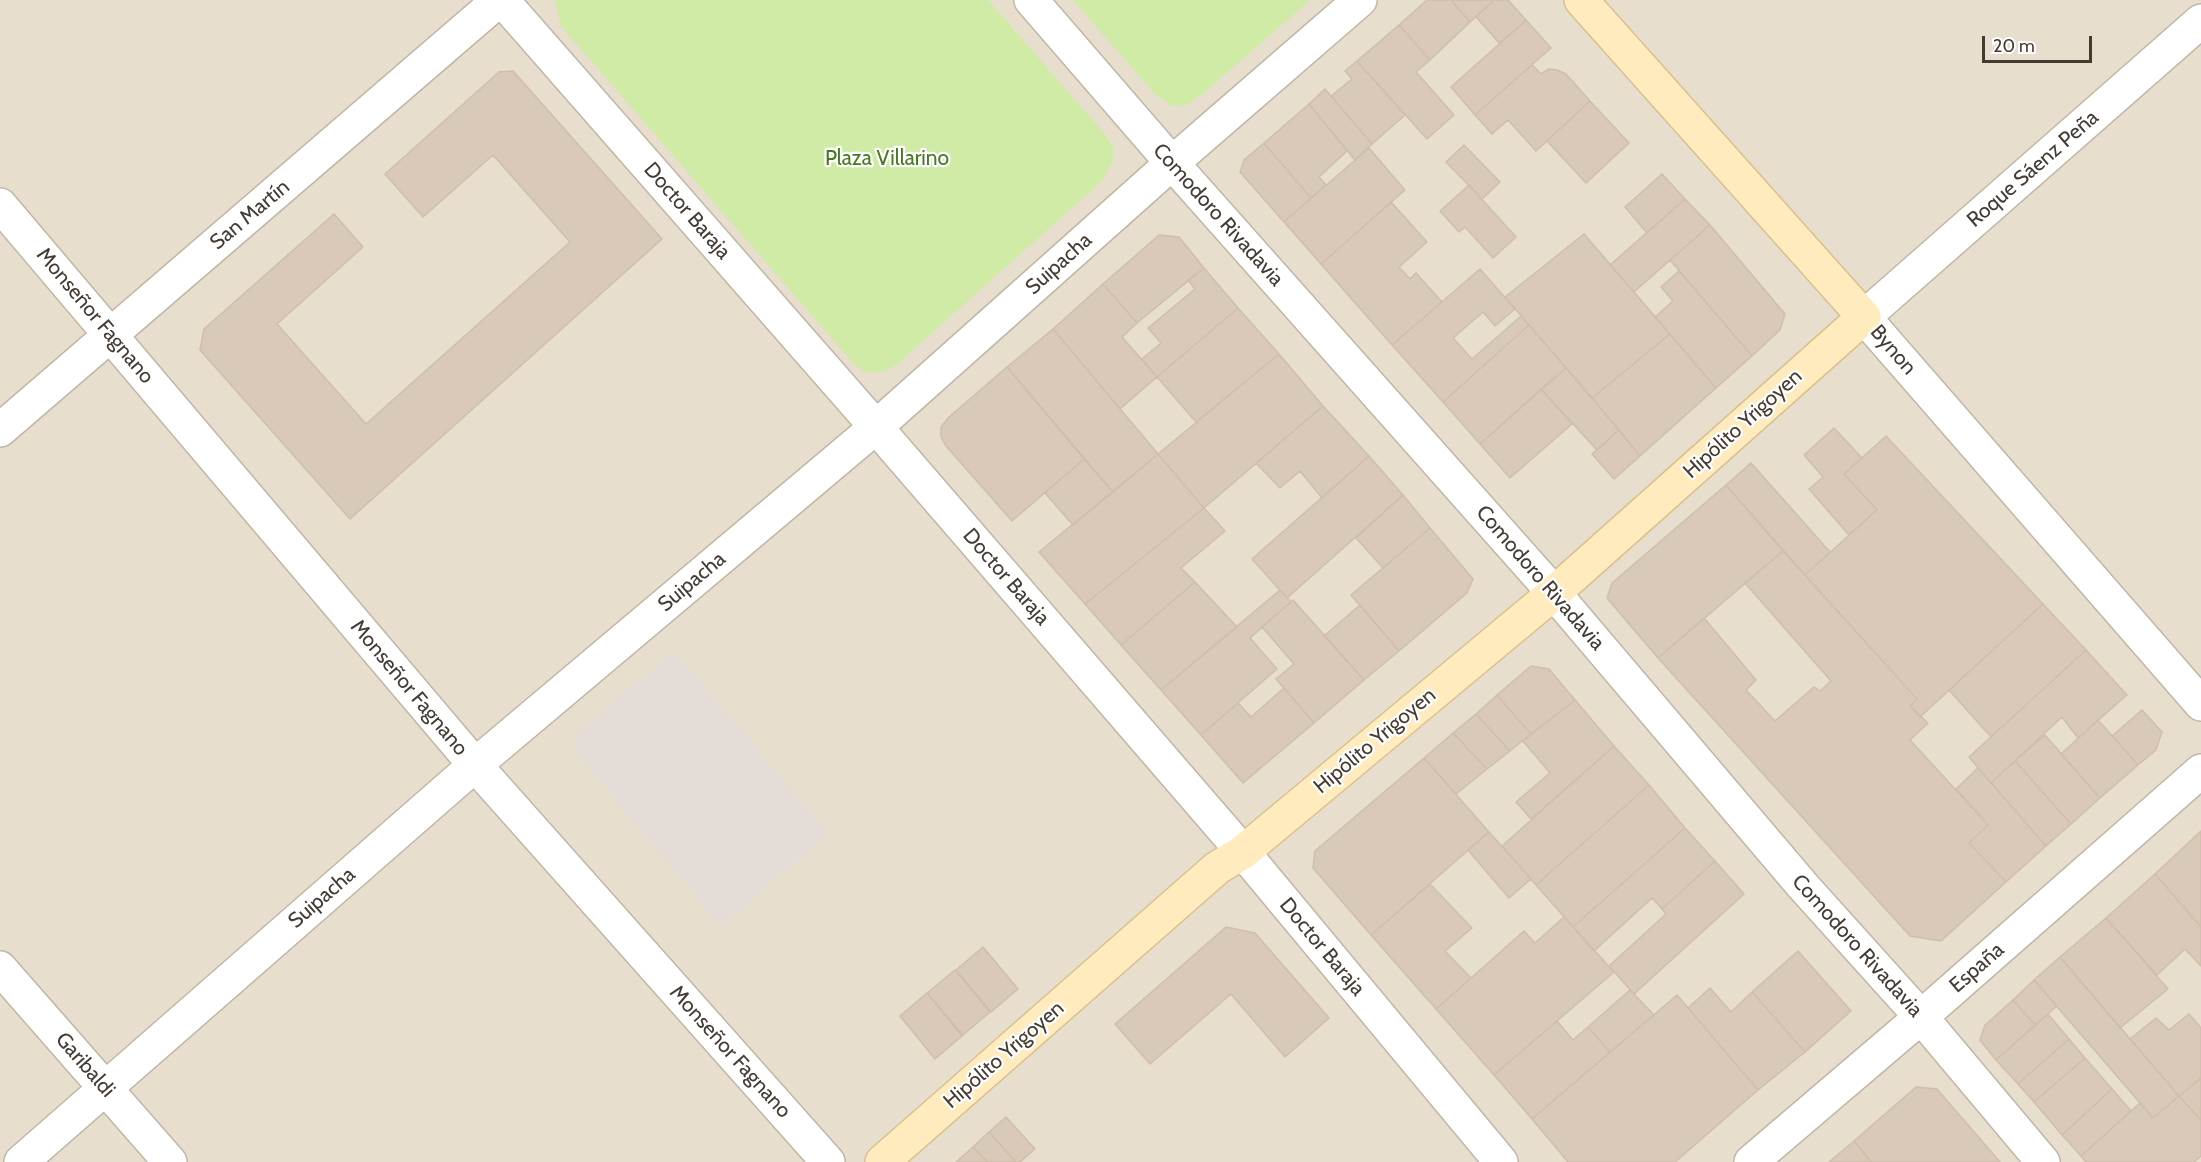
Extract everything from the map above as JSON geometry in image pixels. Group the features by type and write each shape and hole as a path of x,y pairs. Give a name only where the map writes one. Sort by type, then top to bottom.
{"main road":[{"name":"Bynon","path":"1581,0 1864,317"},
{"name":"Hipólito Yrigoyen","path":"882,1162 1217,868 1243,852 1554,593 1864,317"}],"street":[{"name":"San Martín","path":"0,430 110,333 501,0"},
{"name":"Doctor Baraja","path":"501,0 876,427 1243,852 1501,1162"},
{"name":"Comodoro Rivadavia","path":"1031,0 1172,163 1554,593 1803,886 1921,1017 2043,1162"},
{"name":"Suipacha","path":"21,1162 475,765 876,427 1172,163 1360,0"},
{"name":"Roque Sáenz Peña","path":"1864,317 2201,21"},
{"name":"Monseñor Fagnano","path":"0,205 475,765 828,1162"},
{"name":"Bynon","path":"1864,317 2201,704"},
{"name":"España","path":"1750,1162 1921,1017 2201,771"},
{"name":"Garibaldi","path":"0,968 170,1162"}],"shaded area":[{"path":"0,0 2201,0 2201,1162 0,1162"},
{"path":"674,651 828,833 721,926 574,751 575,735"}],"green space":[{"name":"Plaza Villarino","path":"555,0 988,0 1107,137 1113,148 1113,160 1102,181 898,363 886,371 867,373 855,365 560,25"},
{"path":"1073,0 1310,0 1201,95 1188,104 1178,106 1170,105 1155,94"}],"building":[{"path":"1427,0 1451,0 1470,22 1430,60 1399,25"},
{"path":"1451,0 1494,0 1470,22"},
{"path":"1494,0 1508,0 1526,20 1500,44 1476,17"},
{"path":"1526,20 1551,48 1475,115 1451,87"},
{"path":"1399,25 1430,60 1416,72 1454,115 1427,139 1357,61"},
{"path":"1357,61 1405,115 1372,144 1331,96 1352,79 1345,71"},
{"path":"1532,65 1541,74 1549,69 1566,74 1590,101 1536,151 1508,120 1492,134 1475,115"},
{"path":"513,71 662,239 350,519 200,350 204,329 334,214 363,247 277,324 366,424 570,242 493,155 423,217 385,174 499,72"},
{"path":"1325,89 1372,144 1355,160 1309,104"},
{"path":"1590,101 1629,143 1586,183 1547,141"},
{"path":"1309,104 1347,151 1319,177 1326,185 1311,198 1264,143"},
{"path":"1264,143 1311,198 1284,222 1240,172 1244,160"},
{"path":"1464,145 1500,182 1482,199 1446,162"},
{"path":"1369,148 1405,190 1321,264 1284,222"},
{"path":"1662,174 1685,199 1647,233 1625,207"},
{"path":"1469,185 1516,237 1493,258 1465,227 1459,232 1440,211"},
{"path":"1685,199 1710,225 1634,292 1610,265"},
{"path":"1391,202 1427,242 1399,267 1410,279 1416,273 1442,302 1392,345 1321,264"},
{"path":"1710,225 1785,314 1780,330 1752,356 1670,260"},
{"path":"1584,234 1670,334 1592,398 1505,297"},
{"path":"1159,235 1179,237 1204,268 1137,323 1103,284"},
{"path":"1204,268 1238,308 1157,377 1142,359 1161,343 1148,328 1195,289 1188,280"},
{"path":"1480,269 1515,309 1495,326 1483,312 1453,338 1472,359 1521,316 1529,325 1443,402 1392,345"},
{"path":"1679,271 1752,356 1716,388 1655,317 1673,301 1661,287"},
{"path":"1103,284 1137,323 1122,337 1157,377 1120,409 1053,329"},
{"path":"1238,308 1279,354 1196,422 1157,377"},
{"path":"1529,325 1566,368 1480,444 1443,402"},
{"path":"1053,329 1158,454 1113,492 1007,367"},
{"path":"1670,334 1716,388 1640,456 1592,398"},
{"path":"1279,354 1323,406 1204,508 1158,454"},
{"path":"1007,367 1084,459 1012,521 946,446 941,437 941,427 949,417"},
{"path":"1566,368 1619,430 1597,450 1541,389"},
{"path":"1541,389 1572,424 1510,478 1480,444"},
{"path":"1323,406 1369,456 1322,498 1300,471 1280,488 1256,463"},
{"path":"1834,428 1862,458 1844,474 1877,510 1849,535 1809,489 1823,477 1804,455"},
{"path":"1619,430 1640,456 1614,479 1592,454"},
{"path":"1886,436 2043,604 1920,717 1910,706 1917,699 1805,575 1877,510 1844,474"},
{"path":"1158,454 1204,508 1085,604 1039,552"},
{"path":"1369,456 1403,495 1287,598 1252,559"},
{"path":"1084,459 1113,492 1073,525 1045,493"},
{"path":"1751,463 1830,552 1805,575 1726,485"},
{"path":"1726,485 1783,551 1658,658 1607,598 1612,583"},
{"path":"1403,495 1430,528 1383,568 1356,538"},
{"path":"1204,508 1225,531 1181,568 1195,582 1121,645 1085,604"},
{"path":"1430,528 1473,579 1467,593 1399,651 1351,595"},
{"path":"1783,551 1917,699 1910,706 1928,723 1910,740 1988,825 1969,843 2006,882 1941,941 1910,936 1658,658 1704,618 1756,680 1746,690 1775,721 1814,687 1820,691 1831,681 1745,583"},
{"path":"1195,582 1237,627 1161,690 1121,645"},
{"path":"1280,590 1291,602 1250,638 1277,669 1201,735 1161,690"},
{"path":"1293,600 1364,680 1314,723 1276,679 1294,664 1262,627"},
{"path":"2043,604 2086,650 1991,737 1949,690"},
{"path":"1360,605 1399,651 1364,680 1324,636"},
{"path":"2086,650 2127,695 2078,738 2062,717 1991,783 1969,757"},
{"path":"1531,666 1549,669 1575,700 1531,734 1497,695"},
{"path":"1284,688 1314,723 1243,783 1201,735 1238,703 1251,717"},
{"path":"1497,695 1531,734 1510,751 1476,714"},
{"path":"1575,700 1614,746 1531,819 1516,802 1550,773 1523,741"},
{"path":"2142,710 2162,732 2156,750 2138,765 2112,736"},
{"path":"1476,714 1510,751 1487,769 1453,733"},
{"path":"2098,720 2138,765 2100,798 2061,754"},
{"path":"1453,733 1487,769 1456,794 1424,758"},
{"path":"2045,735 2100,798 2071,824 2015,761"},
{"path":"1614,746 1649,785 1536,885 1502,846"},
{"path":"1424,758 1489,832 1371,935 1313,868 1315,851"},
{"path":"2015,761 2071,824 2046,846 1991,783"},
{"path":"1978,768 2046,846 2006,882 1969,843 1988,825 1956,789"},
{"path":"1649,785 1685,828 1573,927 1536,885"},
{"path":"1685,828 1715,861 1662,909 1652,898 1594,951 1573,927"},
{"path":"2201,831 2201,927 2155,874"},
{"path":"1489,832 1531,879 1509,898 1468,850"},
{"path":"1715,861 1744,894 1634,994 1609,966 1666,914 1662,909"},
{"path":"2155,874 2201,927 2201,966 2185,949 2157,975 2106,918"},
{"path":"1430,884 1472,928 1445,951 1471,978 1436,1009 1371,935"},
{"path":"1564,917 1614,972 1494,1075 1436,1009 1524,931 1535,943"},
{"path":"2106,918 2168,989 2120,1028 2060,957"},
{"path":"1226,927 1255,933 1329,1018 1285,1057 1231,994 1150,1064 1115,1024"},
{"path":"983,947 1018,989 991,1012 956,970"},
{"path":"1798,951 1851,1011 1805,1052 1752,992"},
{"path":"2060,957 2179,1096 2153,1118 2034,980"},
{"path":"955,970 990,1012 963,1035 927,993"},
{"path":"2034,980 2057,1006 2035,1025 2013,1000"},
{"path":"1710,988 1731,1012 1752,992 1805,1052 1758,1090 1688,1008"},
{"path":"1630,990 1654,1015 1610,1052 1588,1027"},
{"path":"927,993 962,1036 935,1059 900,1016"},
{"path":"1677,995 1758,1090 1675,1162 1568,1162 1532,1119"},
{"path":"2013,1000 2035,1025 1996,1060 1980,1040 1985,1025"},
{"path":"2048,1014 2069,1039 2018,1084 1996,1060"},
{"path":"2189,1014 2201,1028 2201,1078 2179,1096 2130,1039 2156,1018 2169,1030"},
{"path":"1557,1021 1573,1040 1588,1027 1610,1052 1532,1119 1494,1075"},
{"path":"2069,1039 2085,1058 2034,1102 2018,1084"},
{"path":"2085,1058 2112,1089 2062,1135 2034,1102"},
{"path":"2201,1078 2201,1120 2179,1096"},
{"path":"1916,1087 1937,1089 2000,1162 1871,1162 1854,1141"},
{"path":"2112,1089 2131,1111 2081,1156 2062,1135"},
{"path":"2179,1096 2201,1120 2201,1156 2194,1162 2086,1162 2081,1156 2140,1103 2153,1118"},
{"path":"1006,1117 1035,1149 1020,1162 1016,1162 989,1132"},
{"path":"989,1132 1016,1162 987,1162 973,1147"},
{"path":"1854,1141 1871,1162 1829,1162"},
{"path":"973,1147 987,1162 956,1162"}]}
